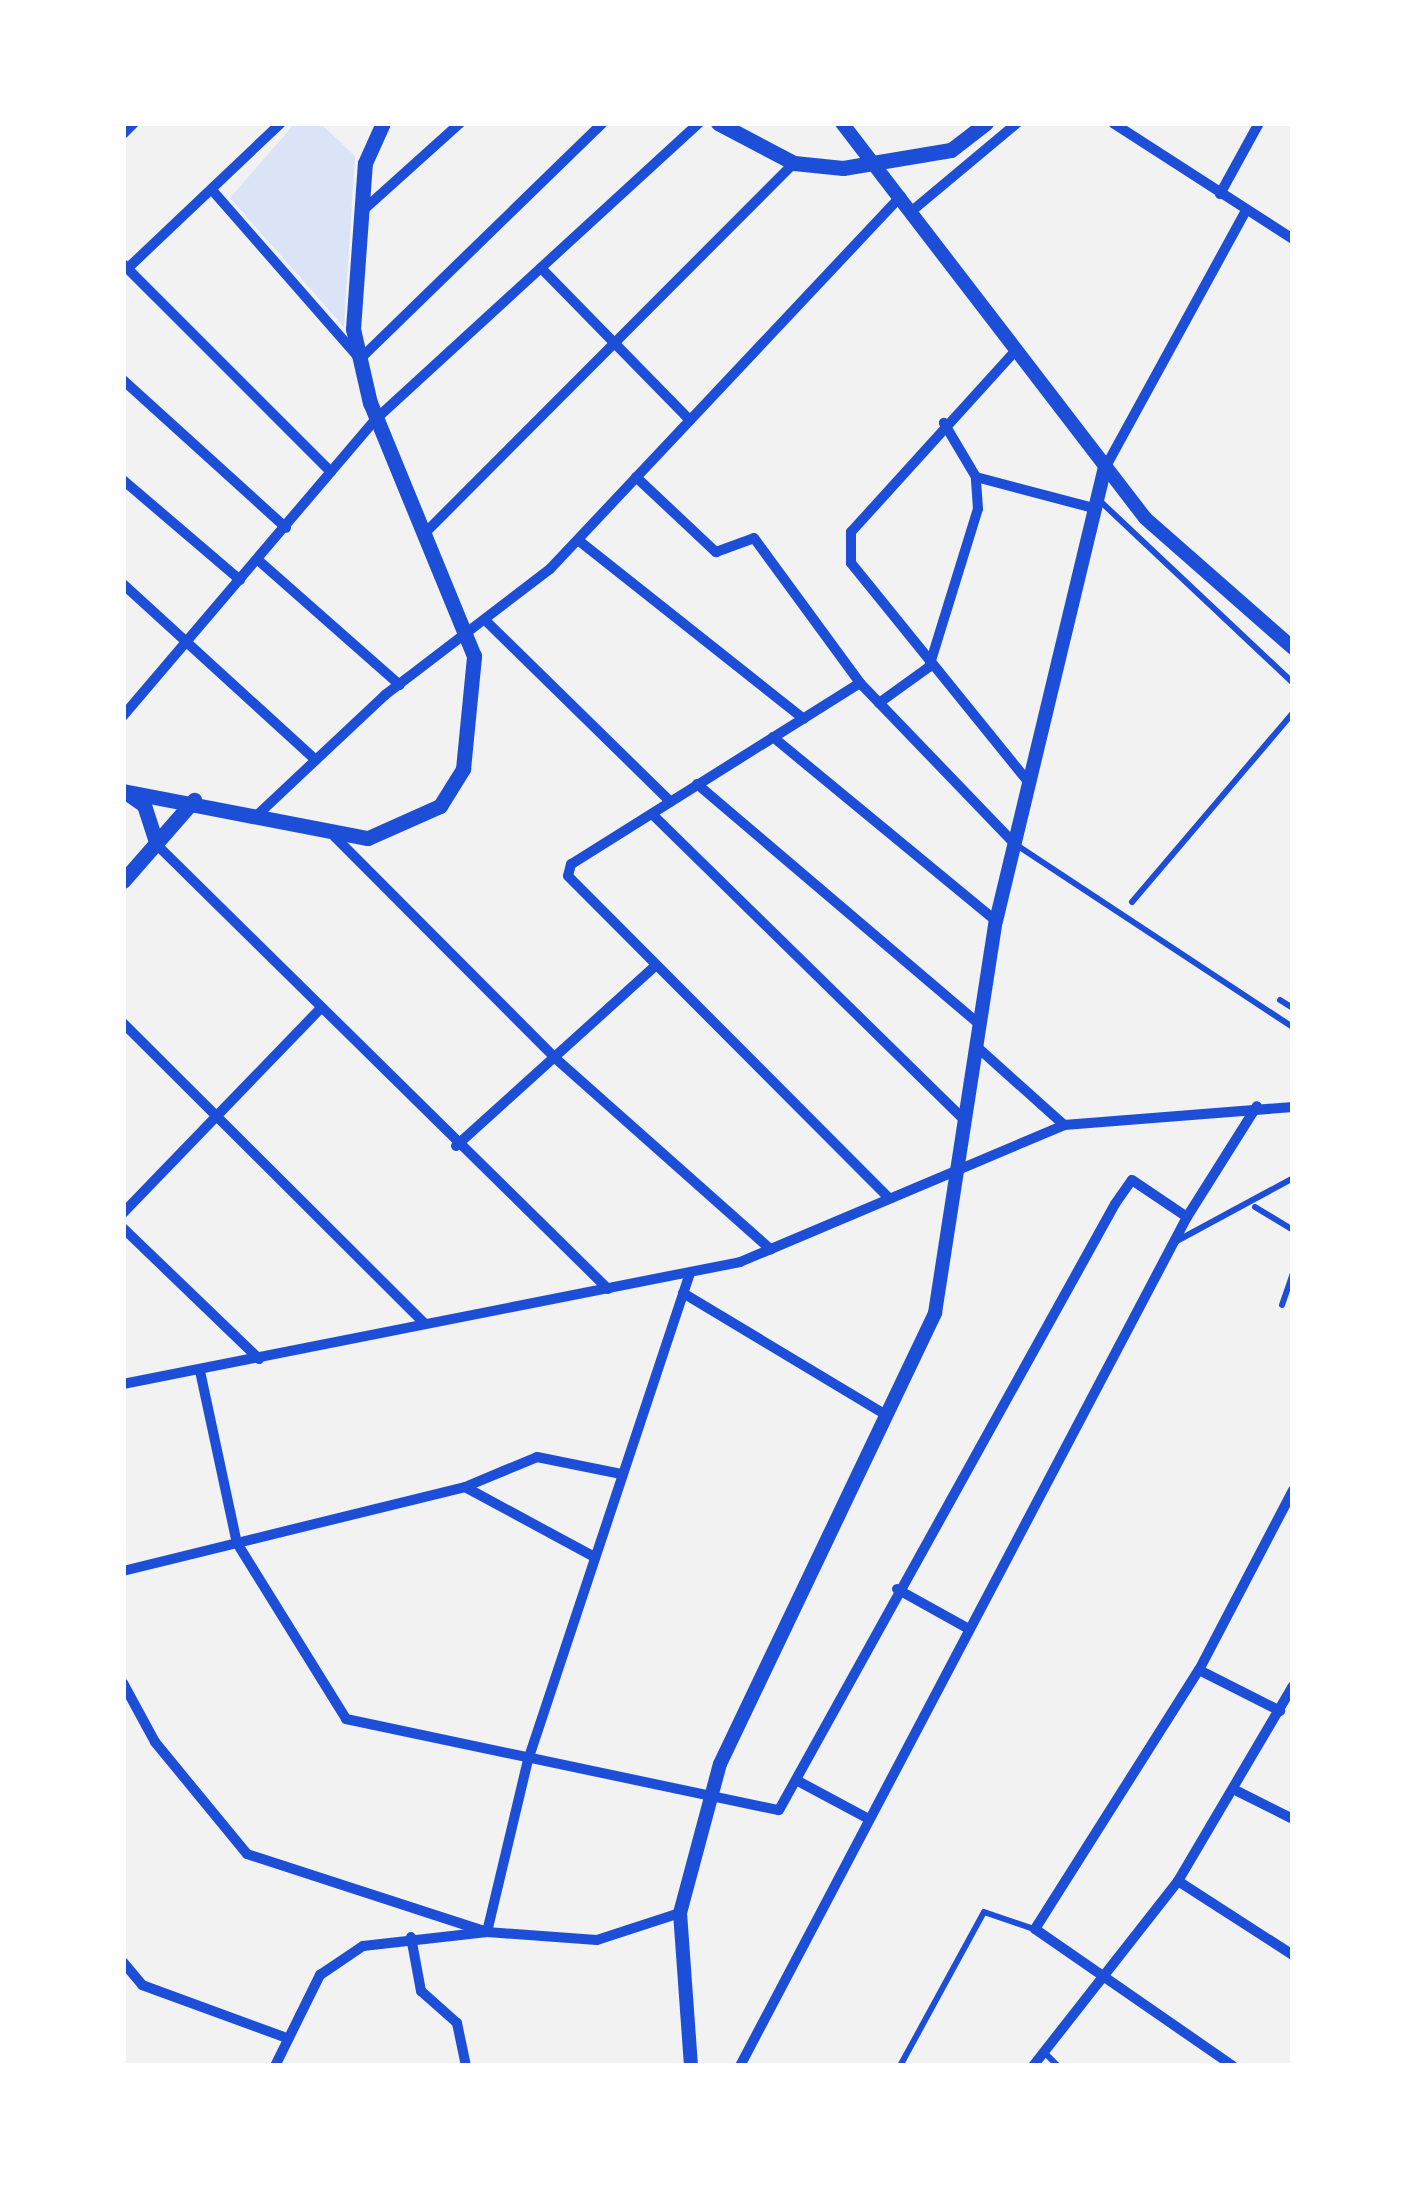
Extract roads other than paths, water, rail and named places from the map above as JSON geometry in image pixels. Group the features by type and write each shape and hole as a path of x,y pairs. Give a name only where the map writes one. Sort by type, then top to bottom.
{"main road":[{"path":"124,791 194,800 253,820 334,836 401,831 440,806 476,716 468,638 428,530 377,418 360,359 358,215 383,123"},
{"path":"718,123 794,163 872,164 951,150 986,123"},
{"path":"124,791 144,805 157,845"},
{"path":"123,881 194,800"}],"street":[{"path":"123,134 134,123"},
{"path":"281,123 126,266 331,472"},
{"path":"358,215 460,123"},
{"path":"212,190 360,359 603,123"},
{"path":"123,716 377,418 699,123"},
{"path":"842,123 1106,468 1293,648"},
{"path":"913,210 1017,123"},
{"path":"1113,123 1293,239"},
{"path":"1220,194 1259,123"},
{"path":"428,530 794,163"},
{"path":"253,820 400,685 468,638 578,539 901,196"},
{"path":"691,2066 680,1912 712,1789 934,1312 996,921 1106,468 1246,210"},
{"path":"541,268 690,420"},
{"path":"1017,349 944,424 851,532 851,562 929,667 1030,784"},
{"path":"123,380 286,528"},
{"path":"879,704 929,667 978,509 976,477 944,424"},
{"path":"976,477 1098,504"},
{"path":"636,478 716,552 754,538 860,683 1015,844"},
{"path":"123,480 240,580"},
{"path":"578,539 804,719"},
{"path":"258,560 400,685"},
{"path":"123,584 316,760"},
{"path":"487,622 671,802"},
{"path":"860,683 571,863 574,887 889,1198"},
{"path":"773,737 996,921"},
{"path":"697,784 979,1024"},
{"path":"652,814 963,1119"},
{"path":"334,836 554,1058 771,1250"},
{"path":"157,845 456,1146 608,1289"},
{"path":"456,1146 655,966"},
{"path":"123,1213 321,1008"},
{"path":"123,1023 424,1323"},
{"path":"976,1046 1064,1125"},
{"path":"740,2066 1172,1243 1257,1106"},
{"path":"123,1384 690,1273 771,1250 958,1163 1064,1125 1257,1106 1293,1107"},
{"path":"200,1371 237,1543 346,1719 527,1760 712,1789 779,1810 897,1589 1132,1180 1187,1216"},
{"path":"123,1228 259,1359"},
{"path":"487,1932 527,1760 591,1555 690,1273"},
{"path":"683,1293 884,1414"},
{"path":"123,1571 464,1487 537,1457 621,1474"},
{"path":"464,1487 591,1555"},
{"path":"1233,2066 1111,1976 1035,1930 1199,1670 1293,1490"},
{"path":"897,1589 967,1628"},
{"path":"1199,1670 1280,1711"},
{"path":"123,1684 155,1742 248,1854 487,1932"},
{"path":"1033,2066 1111,1976 1178,1881 1237,1791 1292,1688"},
{"path":"798,1781 867,1818"},
{"path":"1237,1791 1293,1819"},
{"path":"1178,1881 1293,1955"},
{"path":"275,2066 284,2037 332,1964 411,1937 487,1932 597,1940 680,1912"},
{"path":"411,1937 421,1991 457,2023 466,2066"},
{"path":"123,1962 142,1985 284,2037"}],"lane":[{"path":"1098,504 1293,683"},
{"path":"1132,902 1293,713"},
{"path":"1015,844 1293,1027"},
{"path":"1280,1000 1293,1008"},
{"path":"1172,1243 1255,1207 1293,1178"},
{"path":"1255,1207 1293,1230"},
{"path":"1282,1304 1293,1273"},
{"path":"900,2066 984,1912 1035,1930"},
{"path":"1046,2054 1058,2066"}]}
